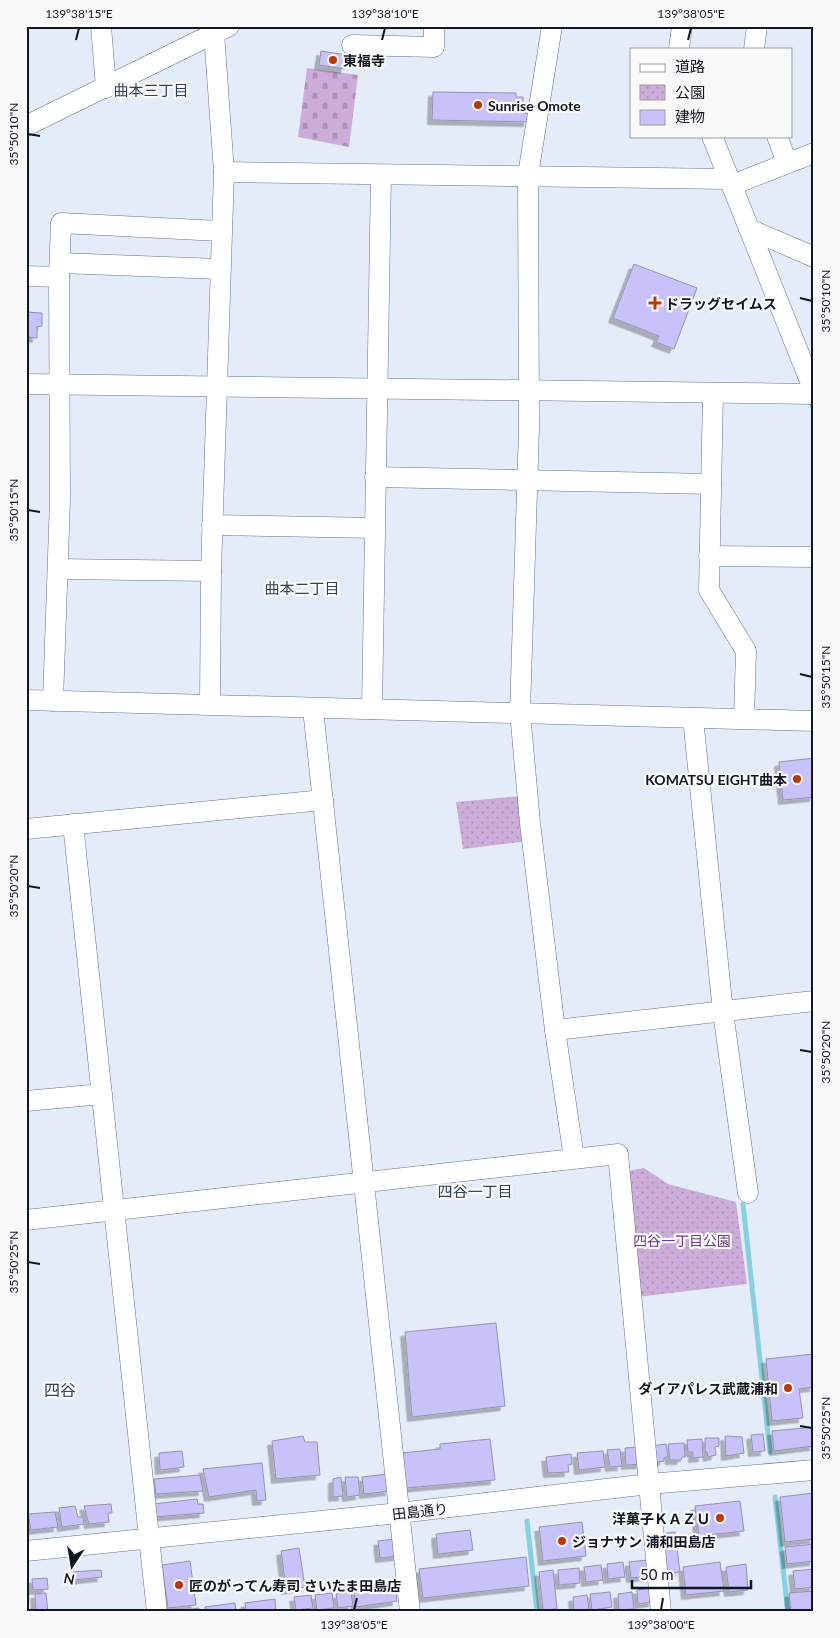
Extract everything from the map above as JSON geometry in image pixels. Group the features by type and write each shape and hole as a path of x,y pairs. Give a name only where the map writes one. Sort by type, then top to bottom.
{"street":[{"path":"101,26 106,88"},
{"path":"352,45 434,46 434,26"},
{"path":"552,26 528,175 527,480 520,712 530,823 555,1030 574,1158"},
{"path":"679,48 682,26"},
{"path":"754,48 757,26"},
{"path":"26,126 221,30 224,172 220,231 218,386 212,525 210,704"},
{"path":"26,384 814,393 713,138"},
{"path":"778,138 787,163"},
{"path":"224,172 528,175 731,182 814,153"},
{"path":"372,709 381,175"},
{"path":"53,701 60,499 59,270 61,223 220,231"},
{"path":"749,229 814,257"},
{"path":"26,276 59,270 219,269"},
{"path":"713,392 709,590 746,651 744,718"},
{"path":"375,477 711,484"},
{"path":"212,525 374,528"},
{"path":"710,556 814,557"},
{"path":"58,570 211,572"},
{"path":"26,700 814,721"},
{"path":"313,709 410,1612"},
{"path":"693,718 722,1012 748,1193"},
{"path":"26,829 323,800"},
{"path":"73,824 157,1612"},
{"path":"555,1030 814,1001"},
{"path":"26,1101 102,1094"},
{"path":"26,1220 618,1154 661,1612"},
{"name":"田島通り","path":"26,1551 399,1513 650,1484 814,1470"}],"green space":[{"path":"307,68 358,75 349,147 298,137"},
{"path":"522,796 528,841 463,849 456,802"},
{"name":"四谷一丁目公園","path":"644,1168 668,1184 736,1202 747,1284 637,1297 623,1172"}],"building":[{"name":"東福寺","path":"321,51 347,55 345,69 319,65"},
{"name":"Sunrise Omote","path":"433,92 516,93 516,97 523,97 523,113 528,113 528,122 432,120"},
{"name":"ドラッグセイムス","path":"634,264 697,288 674,349 656,342 659,336 613,318"},
{"path":"26,312 42,313 42,326 37,327 37,338 26,337"},
{"name":"KOMATSU EIGHT曲本","path":"814,758 814,797 783,800 779,762"},
{"path":"496,1323 505,1406 412,1417 405,1332"},
{"name":"ダイアパレス武蔵浦和","path":"814,1354 814,1387 799,1389 803,1418 772,1421 766,1359"},
{"path":"814,1427 814,1446 774,1451 772,1431"},
{"path":"763,1434 765,1451 753,1452 751,1435"},
{"path":"303,1436 305,1442 317,1442 320,1475 276,1479 272,1441"},
{"path":"725,1436 742,1437 744,1453 726,1456"},
{"path":"705,1438 719,1438 719,1446 715,1447 716,1455 708,1457 707,1452 705,1452"},
{"path":"490,1439 495,1480 406,1488 402,1453 440,1449 440,1444"},
{"path":"702,1439 703,1457 693,1458 693,1452 688,1452 687,1440"},
{"path":"684,1443 685,1457 682,1457 681,1460 670,1460 668,1444"},
{"path":"666,1444 668,1456 664,1458 664,1461 652,1463 651,1446"},
{"path":"639,1447 641,1464 626,1465 625,1448"},
{"path":"620,1449 622,1466 610,1467 607,1450"},
{"path":"182,1451 184,1467 160,1470 159,1453"},
{"path":"603,1451 605,1467 579,1470 577,1453"},
{"path":"571,1454 572,1464 568,1465 569,1472 548,1473 546,1457"},
{"path":"262,1463 266,1500 257,1501 256,1490 209,1497 203,1469"},
{"path":"388,1474 390,1491 364,1494 362,1477"},
{"path":"200,1475 203,1491 156,1494 154,1479"},
{"path":"341,1477 343,1496 333,1497 333,1479"},
{"path":"345,1477 358,1477 360,1495 347,1497"},
{"path":"814,1493 814,1539 785,1542 780,1497"},
{"path":"197,1499 198,1504 203,1504 204,1513 154,1517 153,1504"},
{"name":"洋菓子ＫＡＺＵ","path":"740,1501 744,1531 699,1536 695,1506"},
{"path":"111,1504 112,1513 108,1513 109,1522 89,1524 84,1506"},
{"path":"75,1506 78,1517 83,1517 84,1524 62,1527 59,1508"},
{"path":"55,1512 58,1527 31,1530 28,1514"},
{"name":"ジョナサン 浦和田島店","path":"582,1522 586,1556 543,1561 539,1527"},
{"path":"470,1530 473,1550 438,1554 436,1534"},
{"path":"675,1532 680,1572 665,1573 660,1534"},
{"path":"395,1539 398,1556 380,1558 378,1541"},
{"path":"814,1544 814,1561 787,1564 785,1547"},
{"path":"299,1548 305,1587 286,1590 281,1551"},
{"path":"526,1557 529,1586 423,1598 419,1569"},
{"path":"647,1560 649,1576 631,1578 629,1562"},
{"name":"匠のがってん寿司 さいたま田島店","path":"190,1561 196,1605 168,1608 162,1565"},
{"path":"623,1562 625,1577 608,1579 607,1564"},
{"path":"720,1562 724,1591 686,1595 683,1567"},
{"path":"746,1564 748,1590 729,1592 726,1567"},
{"path":"601,1565 603,1580 586,1582 584,1567"},
{"path":"579,1568 580,1583 559,1585 558,1570"},
{"path":"814,1569 814,1587 795,1589 793,1571"},
{"path":"101,1570 102,1577 74,1580 73,1572"},
{"path":"553,1570 557,1609 543,1610 539,1572"},
{"path":"47,1578 48,1589 33,1590 32,1579"},
{"path":"395,1585 397,1601 356,1607 354,1591"},
{"path":"652,1588 653,1602 638,1604 637,1590"},
{"path":"814,1591 814,1612 791,1612 789,1593"},
{"path":"351,1592 353,1606 338,1608 336,1594"},
{"path":"610,1592 612,1607 592,1610 590,1594"},
{"path":"632,1592 634,1609 619,1610 618,1594"},
{"path":"46,1593 48,1612 36,1612 35,1594"},
{"path":"332,1593 334,1608 317,1610 315,1595"},
{"path":"311,1595 313,1608 296,1610 294,1597"},
{"path":"587,1595 589,1609 574,1611 573,1597"},
{"path":"275,1599 276,1612 246,1612 245,1603"},
{"path":"235,1603 236,1612 205,1612 205,1607"},
{"path":"199,1608 200,1612 169,1612"}],"waterway":[{"path":"809,398 814,409"},
{"path":"743,1204 770,1452"},
{"path":"775,1497 788,1612"},
{"path":"527,1521 537,1612"}],"place":[{"name":"東福寺","path":"333,60"},
{"name":"Sunrise Omote","path":"478,105"},
{"name":"ドラッグセイムス","path":"655,303"},
{"name":"KOMATSU EIGHT曲本","path":"797,779"},
{"name":"ダイアパレス武蔵浦和","path":"788,1388"},
{"name":"洋菓子ＫＡＺＵ","path":"720,1518"},
{"name":"ジョナサン 浦和田島店","path":"562,1541"},
{"name":"匠のがってん寿司 さいたま田島店","path":"179,1585"}],"district":[{"name":"曲本三丁目","path":"151,90"},
{"name":"曲本二丁目","path":"302,588"},
{"name":"四谷一丁目","path":"475,1191"},
{"name":"四谷","path":"60,1389"}]}
